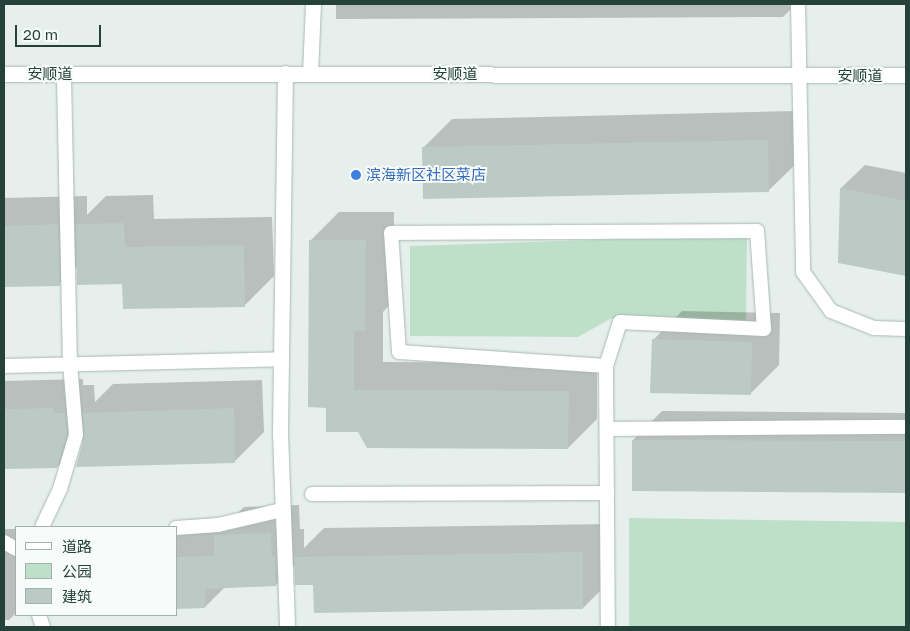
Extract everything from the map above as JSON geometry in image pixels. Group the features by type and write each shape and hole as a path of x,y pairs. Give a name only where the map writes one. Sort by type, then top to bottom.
{"street":[{"path":"310,73 313,4"},
{"path":"285,73 280,434 287,627"},
{"name":"安顺道","path":"4,74 906,75"}],"lane":[{"path":"798,4 803,272 831,311 874,328 906,329"},
{"path":"42,526 60,490 76,435 70,364 64,74"},
{"path":"606,366 399,352 392,233 757,231 764,329 620,322 606,366 608,627"},
{"path":"4,366 280,359"},
{"path":"607,428 906,427"},
{"path":"312,494 607,493"},
{"path":"178,528 218,526 282,510"},
{"path":"4,542 15,548"}],"green space":[{"path":"747,235 746,320 610,319 578,337 410,336 410,246"},
{"path":"629,518 906,522 906,627 629,627"}],"building":[{"path":"768,140 769,192 423,199 422,147"},
{"path":"840,188 906,201 906,276 838,263"},
{"path":"124,223 125,247 244,245 245,307 123,309 122,284 77,285 76,224"},
{"path":"58,224 60,286 4,287 4,226"},
{"path":"309,240 366,240 365,331 354,331 354,390 569,391 568,449 367,448 358,432 326,432 326,408 308,407"},
{"path":"652,339 752,342 751,395 650,393"},
{"path":"54,408 54,413 65,413 67,434 57,468 4,469 4,409"},
{"path":"234,408 235,463 76,467 84,437 83,413"},
{"path":"632,440 906,441 906,493 632,491"},
{"path":"271,533 272,557 275,557 276,586 205,589 205,608 178,609 178,557 214,556 214,535"},
{"path":"583,552 583,609 314,613 313,585 295,585 294,557"}],"place":[{"name":"滨海新区社区菜店","path":"356,175"}]}
